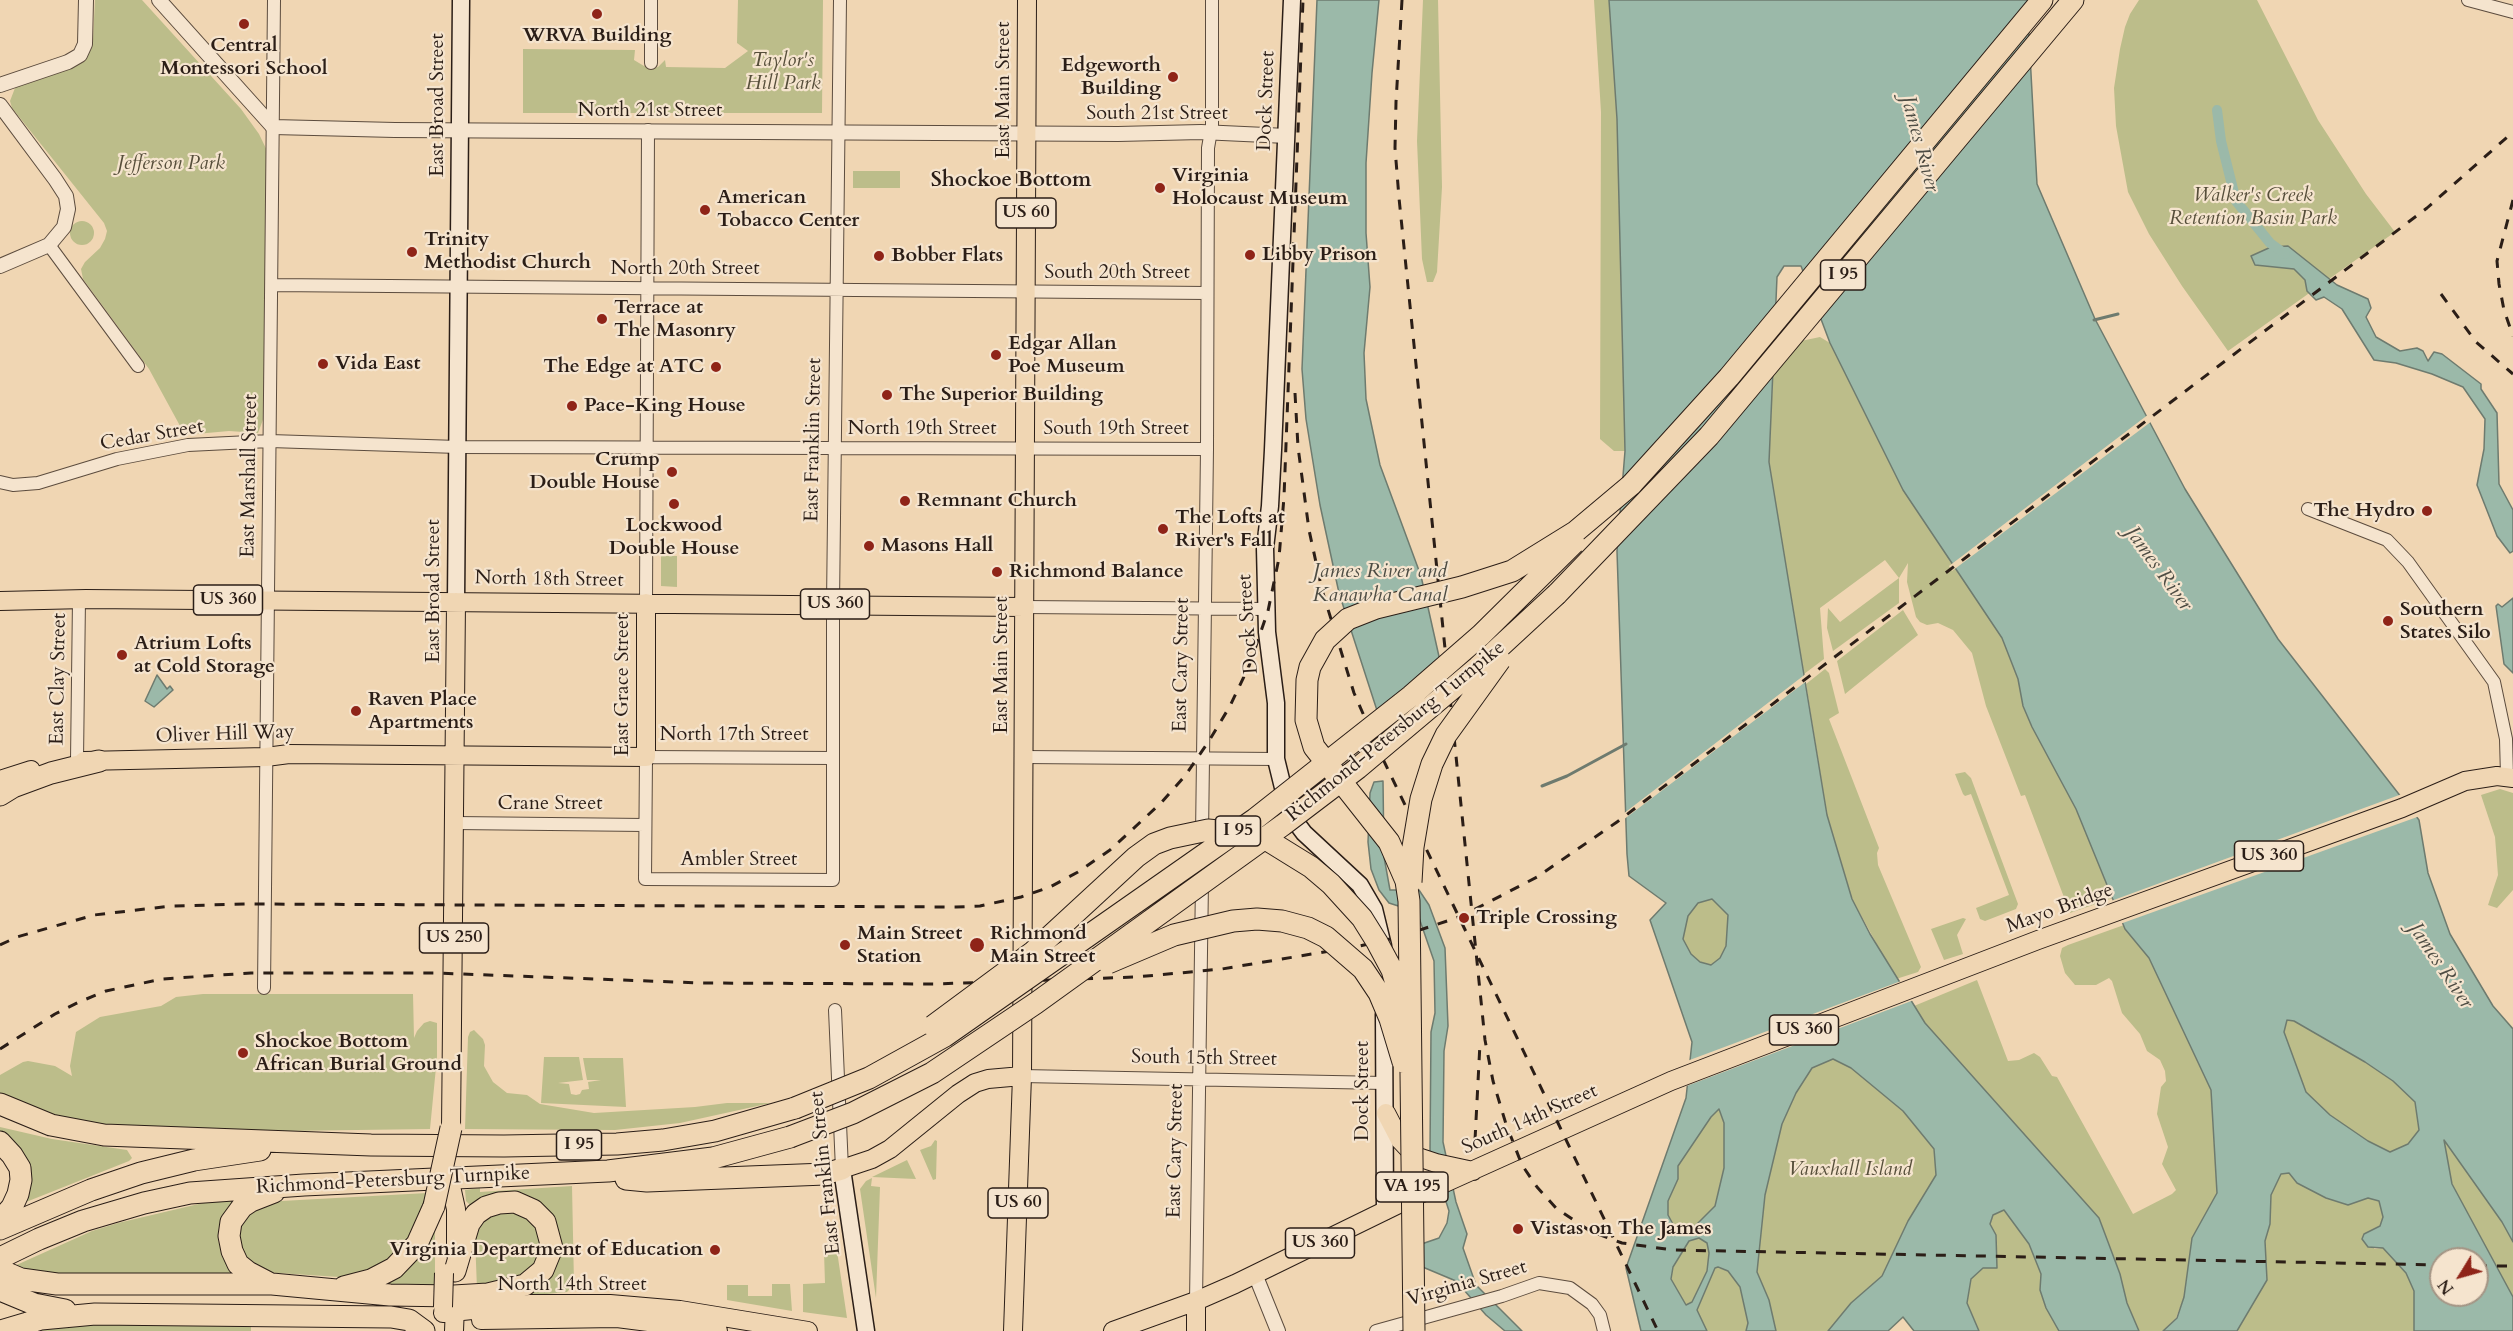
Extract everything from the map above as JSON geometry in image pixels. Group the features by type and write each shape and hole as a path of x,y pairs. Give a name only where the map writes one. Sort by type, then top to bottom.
{"highway":[{"name":"Richmond-Petersburg Turnpike","path":"789,1110 869,1078 945,1036 1255,819 1367,733 1457,657 1520,598 1631,485 1729,377 2042,0"},
{"name":"Richmond-Petersburg Turnpike","path":"1,1262 61,1230 144,1203 214,1191 575,1174 712,1158 790,1137 853,1113 923,1078 967,1051 1036,1003 1283,825 1358,768 1478,667 1557,594 1709,436 2073,0"},
{"path":"1410,1116 1409,901 1406,881 1389,842 1314,747 1306,720 1305,700 1310,667 1325,640 1348,619 1376,608 1462,587 1512,571 1575,532 1631,485"},
{"path":"1410,1042 1413,847 1421,800 1432,764 1446,735 1485,678 1557,594"},
{"path":"0,795 13,787 51,773 99,761"},
{"path":"789,1110 904,1045 963,1005 1034,952 1136,856 1154,844 1189,832 1208,830 1249,834 1269,840 1311,867 1345,897 1367,926 1392,970 1401,998 1410,1042"},
{"path":"1036,1003 1119,957 1174,934 1213,925 1257,919 1282,921 1308,928 1326,937 1347,953 1363,969 1379,993 1402,1055 1410,1116"},
{"name":"VA 195","path":"1410,1042 1416,1331"},
{"name":"I 95","path":"0,1229 91,1190 194,1160 242,1152 289,1147 538,1146 640,1142 707,1132 789,1110"},
{"path":"5,1113 38,1129 97,1134 371,1145"},
{"name":"VA 195","path":"1410,1116 1416,1331"},
{"path":"329,1290 371,1280 394,1268 417,1244 445,1208 451,1124"},
{"path":"0,1142 20,1168 21,1180 12,1207 0,1221"},
{"path":"575,1174 647,1181 825,1174 842,1169"},
{"path":"272,1284 248,1272 234,1258 229,1244 231,1222 238,1211 251,1201 270,1193 304,1185"},
{"path":"1,1262 21,1279 57,1284 272,1284 390,1295 488,1294 518,1288 531,1282 548,1263 552,1248 545,1222 533,1210 515,1202 486,1207 476,1214 469,1224 452,1273"},
{"path":"0,1290 34,1304 95,1314"},
{"path":"1,1331 41,1319 95,1314 400,1318 417,1324 424,1331"}],"main road":[{"name":"East Broad Street","path":"449,1318 452,1273 445,1208 450,1182 455,823 461,0"},
{"name":"East Main Street","path":"1013,1331 1023,1076 1027,0"},
{"name":"Dock Street","path":"1292,0 1272,484 1265,548 1266,632 1276,703 1276,759 1288,808 1304,833 1360,885 1377,918 1384,951 1385,1211"},
{"name":"North 18th Street","path":"0,601 79,598 1025,607"},
{"name":"East Grace Street","path":"646,603 646,757"},
{"name":"Oliver Hill Way","path":"0,780 32,769 77,760 266,757 289,754 455,755"},
{"name":"North 17th Street","path":"455,755 646,757"},
{"name":"Mayo Bridge","path":"1674,1080 1930,981 2402,808 2465,781 2489,777 2510,777"},
{"path":"842,1169 872,1159 890,1149 975,1083 988,1079 1023,1076"},
{"name":"South 14th Street","path":"1113,1331 1196,1301 1416,1196 1674,1080"},
{"path":"1386,1113 1404,1146 1420,1158 1473,1171"},
{"name":"East Franklin Street","path":"842,1169 866,1331"},
{"name":"East Cary Street","path":"1196,1301 1196,1331"},
{"name":"North 14th Street","path":"449,1318 530,1304 610,1304 680,1310 808,1331"},
{"name":"North 14th Street","path":"449,1318 617,1318 718,1331"}],"street":[{"path":"0,85 71,61 81,53 85,44 86,0"},
{"path":"159,0 273,127"},
{"name":"East Marshall Street","path":"264,988 274,0"},
{"path":"651,0 651,63"},
{"name":"East Franklin Street","path":"833,880 833,604 840,0"},
{"name":"East Cary Street","path":"1196,1301 1208,449 1208,148 1212,124 1212,0"},
{"path":"2468,0 2513,12"},
{"path":"0,105 63,191 67,201 67,217 61,231 49,245 0,266"},
{"name":"North 21st Street","path":"273,127 1027,134"},
{"name":"East Grace Street","path":"646,603 648,130"},
{"name":"South 21st Street","path":"1027,134 1210,133 1287,136"},
{"path":"49,245 138,366"},
{"name":"North 20th Street","path":"272,285 1026,292"},
{"name":"South 20th Street","path":"1026,292 1207,293"},
{"name":"Cedar Street","path":"0,482 13,485 38,483 117,459 188,445 270,441 458,447"},
{"name":"North 19th Street","path":"458,447 1025,449"},
{"name":"South 19th Street","path":"1025,449 1208,449"},
{"path":"2308,509 2387,540 2408,562 2494,682 2506,739 2510,777"},
{"name":"East Clay Street","path":"77,760 79,598"},
{"path":"1025,607 1266,609"},
{"name":"East Grace Street","path":"645,879 646,757"},
{"name":"North 17th Street","path":"646,757 833,758"},
{"path":"1024,757 1276,759"},
{"name":"Crane Street","path":"455,823 645,825"},
{"name":"Ambler Street","path":"645,879 833,880"},
{"name":"East Franklin Street","path":"835,1010 842,1169"},
{"name":"South 15th Street","path":"1023,1076 1384,1083"},
{"path":"1255,1274 1278,1331"},
{"name":"Virginia Street","path":"1376,1331 1539,1283 1570,1288 1592,1304 1600,1315 1604,1331"}],"green space":[{"name":"Jefferson Park","path":"95,0 142,0 241,109 259,134 273,163 270,401 258,433 229,431 185,435 149,369 83,279 81,269 105,239 107,231 104,223 12,108 10,101 15,88 87,50 93,39"},
{"name":"Taylor's Hill Park","path":"738,0 823,0 822,113 523,113 523,49 635,50 634,60 649,69 658,67 665,60 666,67 725,68 748,51 737,43"},
{"path":"1423,0 1438,0 1442,187 1437,272 1433,282 1427,282 1422,259 1417,141"},
{"path":"1594,0 1609,0 1617,119 1625,451 1614,451 1600,439 1601,112"},
{"name":"Walker's Creek Retention Basin Park","path":"2139,0 2257,0 2318,120 2366,194 2395,232 2228,351 2149,234 2128,192 2116,126 2114,88 2125,27"},
{"path":"853,171 900,171 900,188 853,188"},
{"path":"77,221 87,221 94,228 94,238 87,245 77,245 70,238 70,228"},
{"path":"1820,337 1830,343 1903,490 2002,638 2018,679 2023,706 2076,809 2113,898 2070,913 2025,795 2021,796 1986,706 1972,653 1953,630 1938,623 1927,625 1916,617 1907,582 1908,563 1899,578 1885,560 1820,608 1824,659 1804,674 1769,462 1773,375 1801,341"},
{"path":"661,556 677,556 677,587 661,586"},
{"path":"1899,578 1899,603 1833,651 1827,628 1828,608 1840,622"},
{"path":"1903,610 1918,635 1845,694 1837,661"},
{"path":"1825,669 1829,673 1839,713 1829,719 1879,848 1878,865 1921,967 1918,972 1896,979 1852,899 1827,815 1806,684"},
{"path":"1965,772 1971,778 2018,904 2016,909 1985,921 1980,919 1976,908 2009,895 1971,794 1965,796 1963,794 1955,774"},
{"path":"2500,789 2513,793 2513,890 2497,908 2488,905 2498,875 2495,837 2481,795"},
{"path":"1712,898 1728,915 1726,946 1720,958 1711,965 1700,962 1690,954 1683,939 1688,916 1698,903"},
{"path":"1966,919 1957,935 1963,954 1944,960 1931,929"},
{"path":"2124,925 2149,958 2211,1090 2217,1193 2192,1238 2184,1297 2176,1318 2163,1331 2139,1331 2127,1303 2120,1274 2099,1218 1925,1023 1914,1006 1977,980 2008,1061 2019,1060 2034,1053 2040,1057 2052,1076 2057,1077 2133,1214 2176,1190 2162,1164 2168,1147 2157,1114 2161,1087 2166,1081 2165,1071 2160,1060 2147,1051 2140,1034 2122,1013 2112,981 2109,978 2096,985 2075,985 2065,973 2060,956 2062,948 2068,945"},
{"name":"Shockoe Bottom African Burial Ground","path":"203,994 413,994 414,1038 424,1023 430,1021 437,1023 437,1057 430,1129 284,1131 80,1125 0,1098 0,1075 23,1062 55,1066 72,1076 70,1066 76,1032 100,1017 161,1006 176,997"},
{"path":"2287,1020 2294,1021 2365,1062 2393,1081 2415,1102 2419,1130 2408,1144 2390,1152 2368,1141 2330,1115 2306,1092 2284,1032"},
{"path":"474,1030 483,1039 484,1066 493,1082 507,1093 527,1095 540,1104 594,1113 727,1103 771,1103 680,1123 615,1130 465,1129 468,1037"},
{"path":"544,1057 579,1057 583,1080 558,1083 569,1084 571,1094 576,1095 582,1090 589,1089 588,1082 601,1080 587,1080 583,1058 623,1058 626,1107 541,1103"},
{"name":"Vauxhall Island","path":"1833,1059 1851,1068 1903,1111 1934,1149 1936,1175 1908,1221 1882,1276 1851,1303 1828,1331 1776,1331 1769,1300 1757,1272 1765,1195 1782,1124 1796,1093 1812,1068"},
{"path":"1719,1109 1724,1123 1724,1168 1715,1206 1696,1225 1684,1232 1674,1226 1668,1216 1668,1201 1678,1179 1678,1166 1711,1117"},
{"path":"0,1127 52,1139 127,1150 132,1158 21,1204 17,1148 0,1131"},
{"path":"2443,1138 2502,1222 2513,1242 2513,1297 2489,1253 2489,1247 2486,1247 2452,1184"},
{"path":"935,1140 937,1141 936,1179 933,1180 920,1150 931,1146"},
{"path":"907,1160 916,1179 872,1177"},
{"path":"2289,1173 2297,1183 2326,1198 2348,1205 2368,1198 2379,1201 2383,1217 2374,1249 2383,1248 2406,1273 2414,1291 2414,1331 2237,1331 2267,1280 2265,1241 2270,1224 2271,1195 2281,1174"},
{"path":"872,1178 871,1186 880,1187 876,1298 860,1189 866,1181"},
{"path":"572,1186 574,1284 567,1292 507,1298 527,1292 553,1220 470,1205 466,1201 465,1190 480,1188 480,1192"},
{"path":"427,1193 423,1211 402,1250 367,1275 339,1277 263,1272 242,1254 237,1229 241,1217 263,1202"},
{"path":"242,1197 225,1214 219,1226 218,1239 222,1256 229,1269 240,1279 52,1276 12,1267 92,1231 118,1223 207,1202"},
{"path":"2004,1210 2029,1244 2041,1274 2040,1290 2046,1308 2059,1331 1979,1331 1967,1303 1971,1279 1983,1268 1996,1236 1990,1224 1993,1215"},
{"path":"508,1211 525,1216 538,1228 542,1254 524,1278 477,1289 475,1237 479,1227 488,1218 496,1213"},
{"path":"435,1226 435,1289 372,1287"},
{"path":"1704,1239 1707,1243 1709,1253 1707,1271 1692,1302 1686,1305 1671,1279 1673,1267 1689,1241"},
{"path":"837,1251 847,1318 803,1312 803,1284 825,1283 824,1252"},
{"path":"1715,1267 1728,1271 1740,1287 1748,1323 1746,1331 1707,1331 1699,1318 1697,1310 1700,1300"},
{"path":"772,1284 790,1284 792,1311 727,1300 727,1285 748,1285 748,1296 772,1296"},
{"path":"71,1321 251,1323 251,1331 23,1331"}],"water":[{"name":"James River and Kanawha Canal","path":"1317,0 1379,0 1366,163 1366,233 1370,287 1364,353 1366,399 1380,465 1421,576 1440,661 1397,728 1383,729 1339,593 1320,505 1306,419 1302,369"},
{"name":"James River","path":"1609,0 2027,0 2037,184 2095,319 2185,489 2278,639 2419,820 2428,873 2450,934 2493,1006 2513,1029 2513,1242 2502,1222 2444,1140 2452,1184 2486,1247 2429,1247 2429,1307 2489,1307 2489,1253 2513,1297 2513,1331 2414,1331 2414,1291 2406,1273 2383,1248 2368,1247 2362,1239 2364,1234 2380,1226 2383,1217 2379,1201 2368,1198 2348,1205 2326,1198 2297,1183 2289,1173 2281,1174 2271,1195 2270,1224 2265,1241 2267,1280 2237,1331 2163,1331 2177,1318 2184,1297 2192,1238 2217,1193 2211,1090 2149,958 2125,929 2076,809 2023,706 2018,679 2002,638 1903,490 1830,343 1801,266 1784,266 1777,277 1769,462 1827,815 1852,899 1870,934 1925,1023 2099,1218 2120,1274 2127,1303 2139,1331 2059,1331 2046,1308 2040,1290 2041,1274 2029,1244 2004,1210 1993,1215 1990,1224 1996,1235 1997,1268 1983,1268 1971,1279 1967,1303 1979,1331 1914,1331 1903,1317 1888,1331 1828,1331 1851,1303 1882,1276 1908,1221 1936,1175 1934,1149 1903,1111 1851,1068 1833,1059 1812,1068 1796,1093 1782,1124 1765,1195 1757,1272 1769,1300 1776,1331 1746,1331 1748,1323 1740,1287 1728,1271 1718,1267 1715,1268 1697,1310 1707,1331 1641,1331 1626,1268 1686,1098 1692,1042 1650,920 1666,903 1629,876 1617,551 1625,451 1617,119","holes":["1712,899 1728,915 1726,946 1720,958 1711,965 1700,962 1691,954 1683,939 1688,916 1698,903","2287,1020 2294,1021 2365,1062 2393,1081 2415,1102 2419,1130 2408,1144 2390,1152 2368,1141 2330,1115 2306,1092 2284,1032","1719,1109 1724,1123 1724,1168 1715,1206 1696,1225 1684,1232 1674,1226 1668,1215 1668,1201 1678,1179 1678,1166 1711,1117","1699,1238 1707,1243 1709,1253 1707,1271 1692,1302 1686,1305 1671,1279 1673,1267 1689,1241"]},
{"path":"2288,246 2337,285 2368,299 2371,308 2366,317 2376,337 2400,351 2417,348 2423,351 2428,361 2434,352 2442,354 2481,384 2481,389 2497,413 2499,484 2513,510 2513,551 2510,553 2497,536 2477,485 2484,449 2485,419 2463,387 2396,363 2374,360 2342,309 2324,297 2316,300 2307,291 2305,280 2294,269 2255,265 2251,256 2271,247"},
{"path":"2513,598 2513,673 2504,664 2496,606 2498,604 2502,607"},
{"path":"157,675 167,689 170,686 173,690 154,707 145,701"},
{"path":"1383,781 1384,857 1390,890 1419,890 1429,905 1445,948 1448,1026 1444,1051 1443,1142 1456,1202 1467,1234 1463,1248 1476,1285 1522,1331 1505,1331 1486,1315 1456,1281 1409,1264 1407,1249 1439,1238 1447,1223 1449,1211 1430,1151 1431,1032 1435,1013 1434,961 1417,912 1389,903 1379,890 1371,869 1368,842 1370,793 1374,782"}],"pier":[{"path":"2149,414 2152,421 1952,571 1949,566"},
{"path":"1807,673 1808,680 1623,820 1623,814"},
{"path":"2402,794 2420,816 2120,924 2111,901"},
{"path":"1901,981 1914,1000 1684,1087 1687,1061"}],"waterway":[{"path":"2217,110 2221,141 2236,201 2270,243 2285,254"},
{"path":"2094,320 2118,314"},
{"path":"1542,786 1567,776 1626,744"}],"railway":[{"path":"0,945 17,937 94,915 171,906 248,904 980,906 1021,897 1050,887 1078,872 1110,850 1161,803 1185,776 1209,741 1230,706 1249,666 1268,611 1279,558 1284,497 1303,0"},
{"path":"1402,0 1395,148 1485,1040 1493,1081 1506,1124 1522,1165 1537,1187 1556,1208 1590,1231 1622,1243 1673,1250 2429,1265"},
{"path":"0,1049 55,1014 79,1002 106,991 162,979 251,973 436,973 700,983 935,984 1136,977 1222,969 1360,946 1399,937 1462,916 1537,877 1617,822 2427,208 2513,132"},
{"path":"2513,200 2497,261 2504,310 2513,336"},
{"path":"2441,294 2476,342 2513,374"},
{"path":"1295,393 1298,447 1309,530 1322,590 1354,693 1382,757 1658,1331"},
{"path":"1475,1140 1480,1043"},
{"path":"2489,1266 2513,1266"}],"place":[{"name":"WRVA Building","path":"597,14"},
{"name":"Central Montessori School","path":"244,24"},
{"name":"Edgeworth Building","path":"1173,77"},
{"name":"Virginia Holocaust Museum","path":"1160,188"},
{"name":"American Tobacco Center","path":"705,210"},
{"name":"Trinity Methodist Church","path":"412,252"},
{"name":"Libby Prison","path":"1250,255"},
{"name":"Bobber Flats","path":"879,256"},
{"name":"Terrace at The Masonry","path":"602,319"},
{"name":"Edgar Allan Poe Museum","path":"996,355"},
{"name":"Vida East","path":"323,364"},
{"name":"The Edge at ATC","path":"716,367"},
{"name":"The Superior Building","path":"887,395"},
{"name":"Pace-King House","path":"572,406"},
{"name":"Crump Double House","path":"672,472"},
{"name":"Remnant Church","path":"905,501"},
{"name":"Lockwood Double House","path":"674,504"},
{"name":"The Hydro","path":"2427,511"},
{"name":"The Lofts at River's Fall","path":"1163,529"},
{"name":"Masons Hall","path":"869,546"},
{"name":"Richmond Balance","path":"997,572"},
{"name":"Southern States Silo","path":"2388,621"},
{"name":"Atrium Lofts at Cold Storage","path":"122,655"},
{"name":"Raven Place Apartments","path":"356,711"},
{"name":"Triple Crossing","path":"1464,918"},
{"name":"Main Street Station","path":"845,945"},
{"name":"Richmond Main Street","path":"977,945"},
{"name":"Shockoe Bottom African Burial Ground","path":"243,1053"},
{"name":"Vistas on The James","path":"1518,1229"},
{"name":"Virginia Department of Education","path":"715,1250"}],"district":[{"name":"Shockoe Bottom","path":"1011,181"}]}
